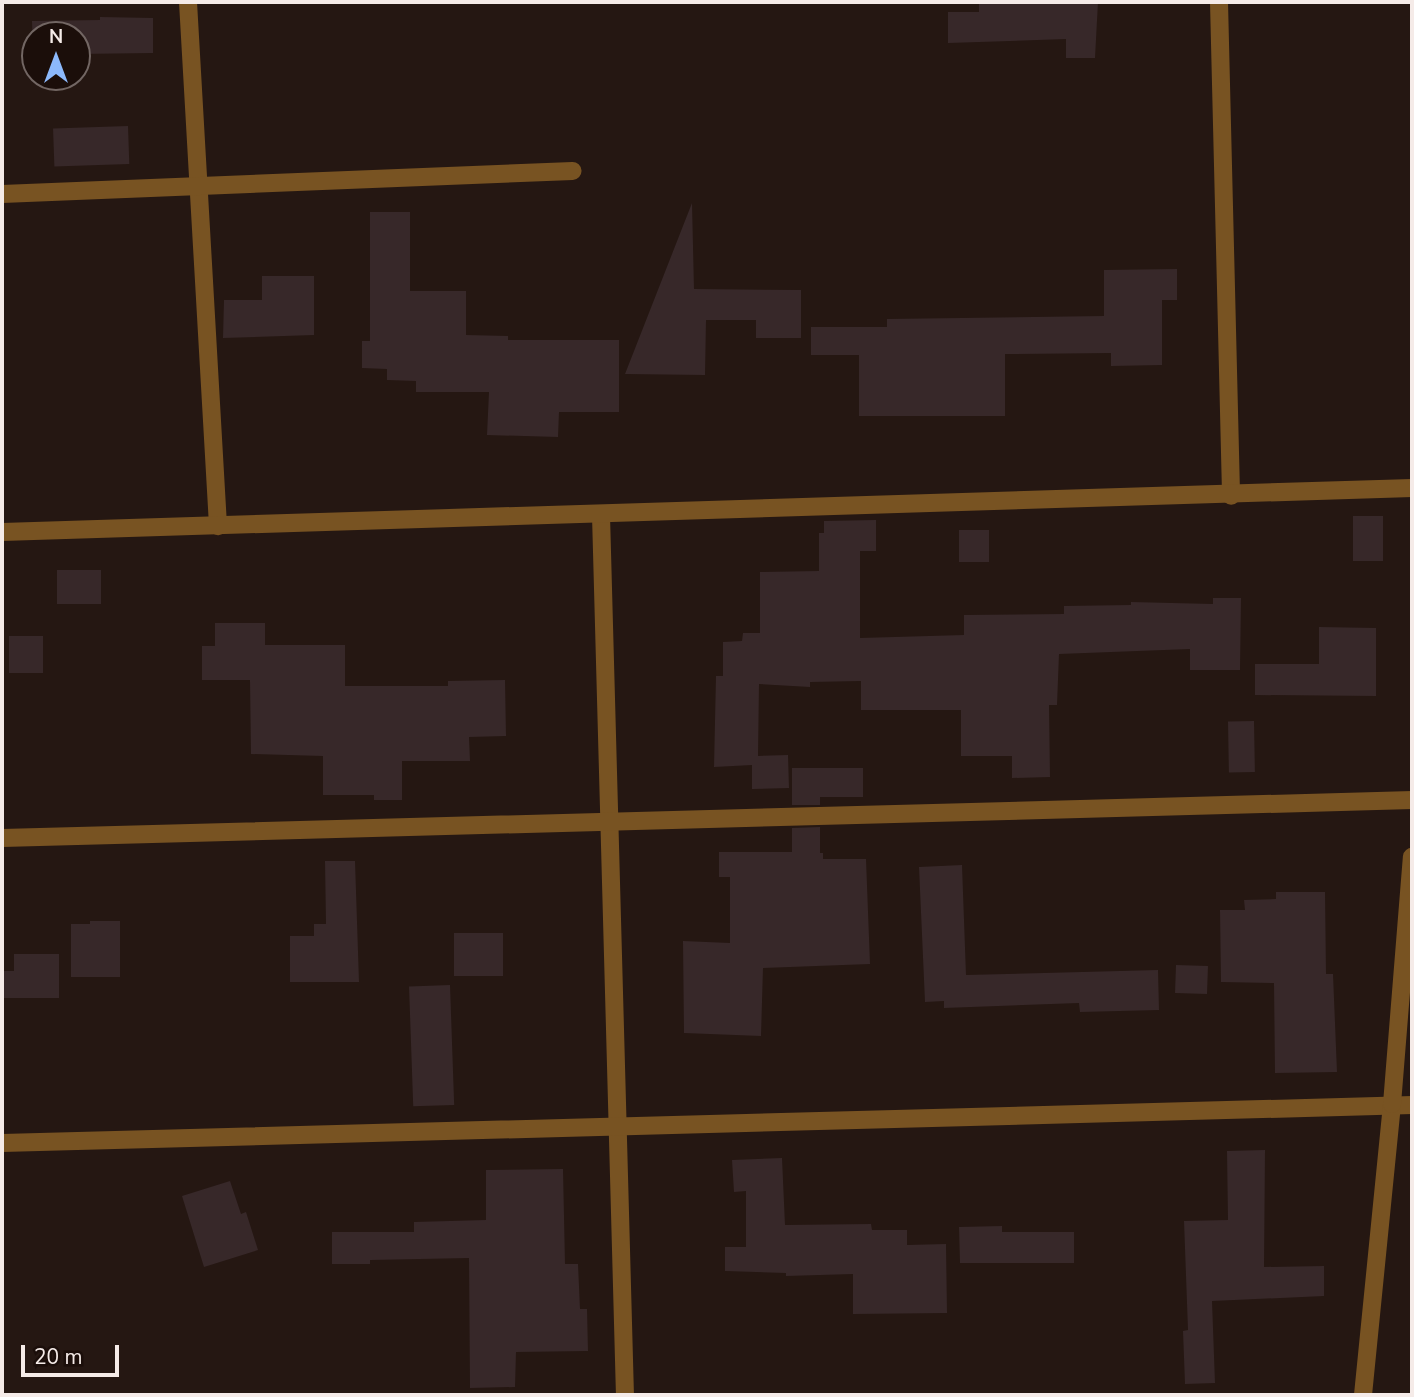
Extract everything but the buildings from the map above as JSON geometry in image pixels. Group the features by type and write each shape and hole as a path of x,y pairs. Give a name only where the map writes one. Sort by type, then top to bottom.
{"street":[{"path":"188,2 218,526"},
{"path":"1219,2 1231,496"},
{"path":"2,194 573,171"},
{"path":"2,532 1231,496 1412,488"},
{"path":"601,515 625,1395"},
{"path":"2,838 1412,800"},
{"path":"1363,1395 1392,1104 1412,857"},
{"path":"2,1143 1412,1105"}]}
